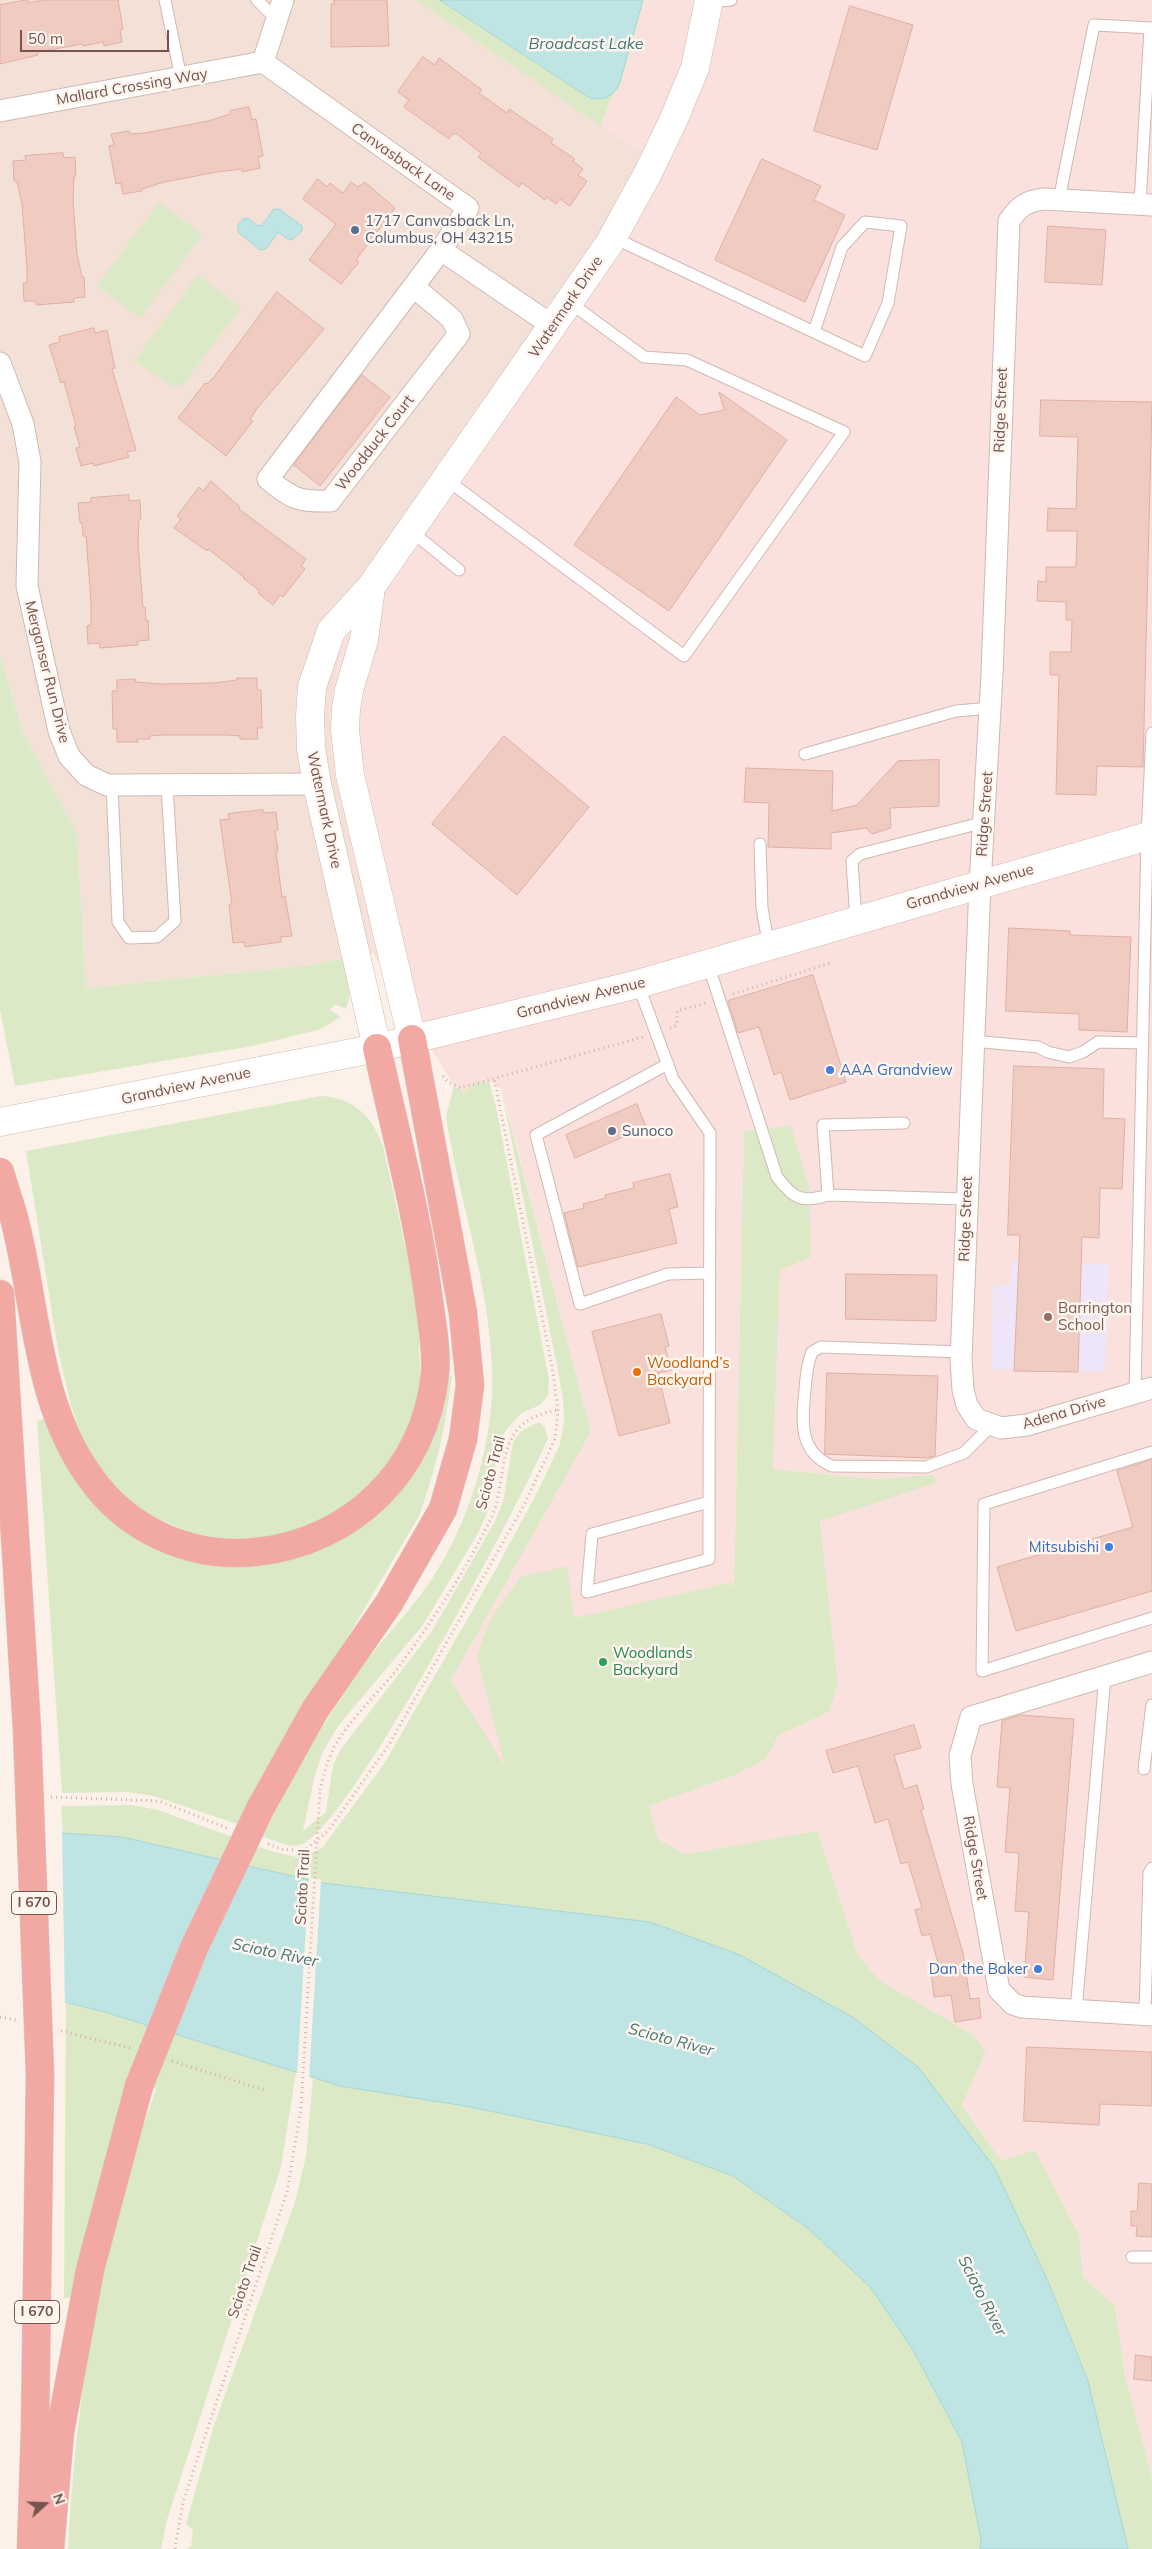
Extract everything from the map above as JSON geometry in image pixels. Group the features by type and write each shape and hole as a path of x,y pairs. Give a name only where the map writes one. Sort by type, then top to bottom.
{"highway":[{"path":"50,2549 60,2432 90,2270 139,2086 194,1948 260,1809 315,1710 390,1603 443,1509 463,1439 470,1385 463,1313 412,1040"},
{"path":"0,1172 16,1225 43,1364 55,1413 70,1445 89,1476 112,1505 138,1524 169,1540 201,1551 236,1554 300,1544 337,1526 386,1489 406,1463 420,1435 430,1403 436,1372 424,1264 377,1048"},
{"name":"I 670","path":"0,1294 28,1730 40,2076 35,2429 31,2549"}],"street":[{"name":"Watermark Drive","path":"377,1048 317,784 311,748 312,687 331,631 371,587 447,480 612,238 648,173 681,103 695,68 716,1"},
{"path":"263,62 279,9"},
{"name":"Mallard Crossing Way","path":"0,111 263,62"},
{"name":"Canvasback Lane","path":"263,62 468,208 440,250"},
{"path":"1059,200 1146,204"},
{"name":"Ridge Street","path":"984,1422 967,1405 962,1390 962,1352 966,1199 990,708 1008,235 1009,221 1017,208 1030,201 1059,200"},
{"path":"440,250 553,326"},
{"name":"Woodduck Court","path":"414,287 452,319 459,334 330,501 306,502 283,492 268,479 440,250"},
{"name":"Merganser Run Drive","path":"0,364 23,424 30,462 26,586 59,731 69,756 86,775 99,782 112,785 317,784"},
{"name":"Watermark Drive","path":"371,587 364,640 349,690 345,730 347,753 352,785 412,1040"},
{"name":"Grandview Avenue","path":"0,1122 65,1111 377,1048 638,984 1149,836"},
{"name":"Adena Drive","path":"984,1422 1001,1428 1026,1425 1143,1390"},
{"path":"1105,1676 1152,1664"},
{"name":"Ridge Street","path":"1076,2011 1022,2008 1006,1997 997,1984 962,1784 960,1756 971,1717 1105,1676"},
{"path":"1076,2011 1148,2014"}],"lane":[{"path":"165,0 181,78"},
{"path":"256,0 279,9"},
{"path":"1059,200 1094,25 1151,28 1146,204"},
{"path":"612,238 814,332 866,356 888,303 901,226 865,222 842,246 814,332"},
{"path":"447,480 684,656 844,432 687,360 644,357 569,302"},
{"path":"411,531 459,570"},
{"path":"805,754 956,711 990,708"},
{"path":"1143,1390 1146,1112 1143,1044 1148,957 1152,733"},
{"path":"112,785 118,922 129,938 157,937 175,921 167,785"},
{"path":"856,921 852,861 860,854 985,822"},
{"path":"760,844 762,908 769,947"},
{"path":"708,964 777,1177 790,1194 801,1199 816,1199 828,1195 966,1199"},
{"path":"638,984 673,1079 710,1134 709,1558 588,1592 592,1534 709,1502"},
{"path":"973,1041 1038,1047 1048,1052 1069,1056 1083,1052 1098,1042 1143,1044"},
{"path":"668,1064 536,1135 580,1304 668,1274 710,1273"},
{"path":"828,1195 823,1125 904,1123"},
{"path":"962,1352 822,1347 812,1352 808,1362 802,1425 808,1443 820,1461 832,1466 926,1467 964,1453 984,1422"},
{"path":"1152,1452 984,1504 982,1671 1152,1618"},
{"path":"1076,2011 1105,1676"},
{"path":"1144,1769 1152,1705"},
{"path":"1148,2014 1149,1873 1152,1868"},
{"path":"1132,2257 1152,2257"}],"path":[{"name":"Scioto Trail","path":"175,2549 183,2502 287,2192 301,2108 320,1790 328,1761 337,1743 399,1666 445,1600 484,1532 497,1503 505,1453 513,1432 529,1419 558,1410 552,1366 494,1078"}],"shaded area":[{"path":"0,0 416,0 655,162 329,738 373,953 302,966 86,988 77,834 22,730 0,655"},
{"path":"644,0 1152,0 1152,2477 1125,2376 1115,2306 1083,2277 1079,2235 1035,2150 1001,2160 962,2104 986,2051 972,2034 879,1980 858,1955 817,1831 685,1854 658,1839 649,1806 735,1775 766,1759 779,1735 829,1712 838,1685 820,1521 932,1475 874,1479 773,1469 780,1269 744,1132 734,1587 727,1589 731,1711 505,1768 451,1680 591,1432 502,1089 489,1081 472,1085 464,1092 454,1086 373,953 336,782 329,738 329,701 345,631 654,162 601,126 612,97 620,85"},
{"path":"1012,1261 1109,1264 1105,1372 992,1369 993,1285 1011,1285"}],"green space":[{"path":"416,0 440,0 590,98 600,100 644,0 620,86 612,97 601,126"},
{"path":"159,202 202,235 140,318 97,286"},
{"path":"198,275 241,307 183,385 171,386 135,360"},
{"path":"0,655 22,730 77,834 86,988 302,966 346,958 350,984 346,1009 335,1004 330,1010 341,1017 321,1029 253,1046 15,1086 0,1010"},
{"path":"489,1081 496,1107 549,1380 548,1395 540,1405 522,1413 508,1427 499,1441 489,1509 478,1533 423,1625 338,1726 323,1752 315,1774 303,1831 326,1812 333,1765 341,1749 432,1631 495,1521 503,1502 513,1442 521,1431 539,1422 544,1426 548,1438 506,1525 471,1589 392,1727 355,1785 323,1827 300,1845 286,1845 263,1837 299,1766 355,1678 375,1650 420,1596 439,1568 463,1520 480,1470 486,1444 492,1393 488,1323 446,1116 454,1086 464,1092 472,1085"},
{"path":"501,1088 591,1432 451,1680 505,1766 477,1656 490,1620 520,1577 567,1566 574,1618 732,1582 732,1587 734,1587 744,1131 791,1126 809,1187 811,1257 780,1270 773,1469 874,1479 933,1475 936,1483 820,1521 838,1685 829,1712 779,1735 766,1759 735,1775 649,1806 658,1839 685,1854 817,1831 858,1955 879,1980 972,2034 986,2051 962,2105 1001,2160 1035,2150 1079,2235 1083,2277 1115,2306 1125,2376 1152,2477 1152,2549 1128,2549 1088,2381 1047,2279 650,1922 323,1883 122,1837 63,1833 61,1806 131,1805 158,1810 271,1851 296,1857 307,1855 322,1848 384,1764 495,1571 541,1485 560,1444 564,1421 563,1399 557,1366"},
{"path":"321,1096 343,1100 360,1110 379,1135 383,1146 414,1286 419,1337 420,1379 417,1401 403,1437 390,1459 367,1488 343,1508 296,1532 258,1539 220,1538 191,1533 137,1509 113,1485 94,1458 82,1436 71,1406 58,1350 26,1151"},
{"path":"443,1375 452,1376 446,1413 436,1464 419,1516 237,1824 154,1796 128,1792 62,1793 37,1421 46,1418 181,1555 369,1520"},
{"path":"66,2003 105,2012 296,2072 281,2167 167,2520 161,2549 68,2549 77,2433 101,2279 119,2202 156,2089 127,2080 92,2208 72,2298 64,2298"},
{"path":"313,2078 340,2086 471,2107 647,2144 733,2176 810,2230 872,2288 913,2350 962,2442 981,2540 980,2549 186,2549 191,2546 193,2530 186,2524 214,2425 295,2202 306,2156"}],"water":[{"name":"Broadcast Lake","path":"440,0 643,0 619,85 613,93 600,99 590,98"},
{"path":"274,209 279,209 302,226 302,231 289,240 278,232 266,249 260,250 238,232 238,225 243,219 248,218 258,226 262,225"},
{"name":"Scioto River","path":"0,1815 63,1833 122,1837 323,1883 650,1922 740,1955 854,2018 919,2068 994,2167 1047,2279 1088,2381 1128,2549 980,2549 981,2540 962,2442 913,2350 871,2288 810,2230 733,2176 647,2144 471,2107 340,2086 105,2012 0,1986"}],"pier":[{"path":"0,1813 62,1830 65,2005 0,1989"},
{"path":"309,1877 321,1880 309,2079 297,2075"}],"building":[{"path":"28,0 28,3 44,0 118,0 123,29 120,30 122,42 104,46 103,42 83,46 82,44 38,52 38,55 0,64 0,5"},
{"path":"334,0 387,0 389,46 331,47 331,4 334,4"},
{"path":"850,6 913,25 877,150 814,131"},
{"path":"423,57 435,65 439,58 482,90 479,93 507,113 509,109 553,139 551,143 575,159 573,161 583,169 578,175 587,181 570,206 560,199 556,204 547,197 545,200 522,183 519,187 478,157 481,153 457,134 452,134 449,139 404,107 409,100 398,92"},
{"path":"249,107 252,120 256,119 263,156 258,157 260,168 242,172 242,169 217,172 164,182 142,189 142,191 123,194 121,183 116,184 109,146 114,145 111,134 129,131 130,134 144,133 208,121 230,114 230,111"},
{"path":"63,153 64,158 75,157 76,176 74,176 73,201 77,254 82,277 84,277 85,297 74,298 74,302 36,305 36,301 24,301 23,283 27,283 27,269 22,204 17,181 14,181 13,161 26,160 25,156"},
{"path":"762,159 821,186 814,200 845,215 805,302 715,260"},
{"name":"1717 Canvasback Ln, Columbus, OH 43215","path":"318,179 327,187 330,183 343,193 351,182 358,187 365,182 395,208 356,260 359,262 341,284 309,260 336,224 303,199"},
{"path":"1048,226 1106,230 1102,285 1045,282"},
{"path":"277,292 324,329 256,410 250,419 253,421 226,456 178,418 205,383 207,384 214,377"},
{"path":"94,328 95,333 107,330 115,368 112,369 136,450 127,452 129,457 94,466 93,463 81,466 76,448 80,447 74,427 76,426 64,382 61,383 49,345 60,342 59,337"},
{"path":"362,375 390,397 320,486 294,465"},
{"path":"719,392 787,440 669,611 574,545 676,397 700,415 724,410"},
{"path":"1041,400 1152,402 1143,767 1097,766 1096,795 1056,794 1059,675 1050,675 1050,652 1071,652 1072,620 1066,620 1066,602 1037,601 1038,581 1046,582 1046,567 1076,567 1077,531 1047,531 1048,508 1076,509 1078,437 1040,436"},
{"path":"211,481 240,507 239,509 306,559 301,566 305,569 283,597 280,595 273,605 258,593 260,591 244,577 208,549 207,551 174,528 181,519 177,516 199,487 203,491"},
{"path":"129,495 129,501 140,500 141,519 139,519 138,544 143,607 145,607 146,621 148,620 149,640 137,641 138,645 100,648 99,643 88,644 87,626 91,625 91,601 86,536 83,536 78,503 91,502 91,498"},
{"path":"237,678 257,678 257,690 261,690 262,728 257,728 258,739 240,739 240,736 226,735 161,735 150,736 150,739 137,739 138,742 117,742 117,729 113,729 112,691 117,691 117,680 135,679 136,682 161,684 214,683 237,680"},
{"path":"504,736 589,807 517,895 432,824"},
{"path":"939,760 939,806 890,808 891,828 872,834 866,828 831,833 831,849 768,847 769,803 744,802 746,768 833,771 832,811 857,805 898,761"},
{"path":"263,810 263,813 276,812 278,830 275,831 278,851 276,852 282,897 285,896 292,936 281,937 281,942 245,947 244,942 233,943 229,904 232,904 220,820 229,819 228,814"},
{"path":"1009,928 1070,931 1070,935 1131,937 1127,1032 1079,1030 1079,1014 1006,1011"},
{"path":"813,975 846,1082 790,1100 781,1072 774,1075 759,1027 738,1033 728,1001"},
{"path":"1014,1066 1104,1069 1103,1118 1125,1119 1122,1189 1100,1188 1099,1238 1082,1237 1078,1372 1014,1371 1020,1235 1008,1235"},
{"path":"637,1104 646,1127 575,1158 566,1135"},
{"path":"670,1174 678,1207 669,1209 677,1243 578,1267 564,1213 584,1208 583,1204 606,1198 605,1195 634,1188 633,1183"},
{"path":"846,1274 937,1275 936,1321 846,1319"},
{"path":"661,1314 669,1346 665,1347 672,1370 658,1373 670,1423 619,1436 592,1332"},
{"path":"827,1373 938,1376 935,1456 927,1458 825,1454"},
{"name":"Mitsubishi","path":"1152,1460 1152,1591 1016,1631 997,1567 1133,1527 1117,1471"},
{"path":"1021,1715 1074,1719 1053,1980 1024,1977 1029,1912 1015,1911 1019,1853 1005,1852 1010,1788 997,1787 1002,1721"},
{"path":"914,1725 921,1748 894,1755 904,1789 917,1785 924,1809 921,1810 963,1953 970,1999 979,1998 981,2018 955,2022 951,1995 934,1997 931,1971 940,1970 930,1934 922,1936 915,1910 922,1908 908,1862 901,1864 888,1819 875,1823 858,1766 833,1773 826,1751"},
{"path":"1027,2047 1152,2052 1152,2106 1100,2104 1099,2125 1024,2121"},
{"path":"1139,2183 1152,2184 1152,2237 1136,2236 1137,2226 1131,2226 1131,2211 1137,2211"},
{"path":"1136,2355 1152,2357 1152,2381 1134,2379"}],"place":[{"name":"1717 Canvasback Ln, Columbus, OH 43215","path":"355,230"},
{"name":"AAA Grandview","path":"830,1070"},
{"name":"Sunoco","path":"612,1131"},
{"name":"Barrington School","path":"1048,1317"},
{"name":"Woodland’s Backyard","path":"637,1372"},
{"name":"Mitsubishi","path":"1109,1547"},
{"name":"Woodlands Backyard","path":"603,1662"},
{"name":"Dan the Baker","path":"1038,1969"}]}
